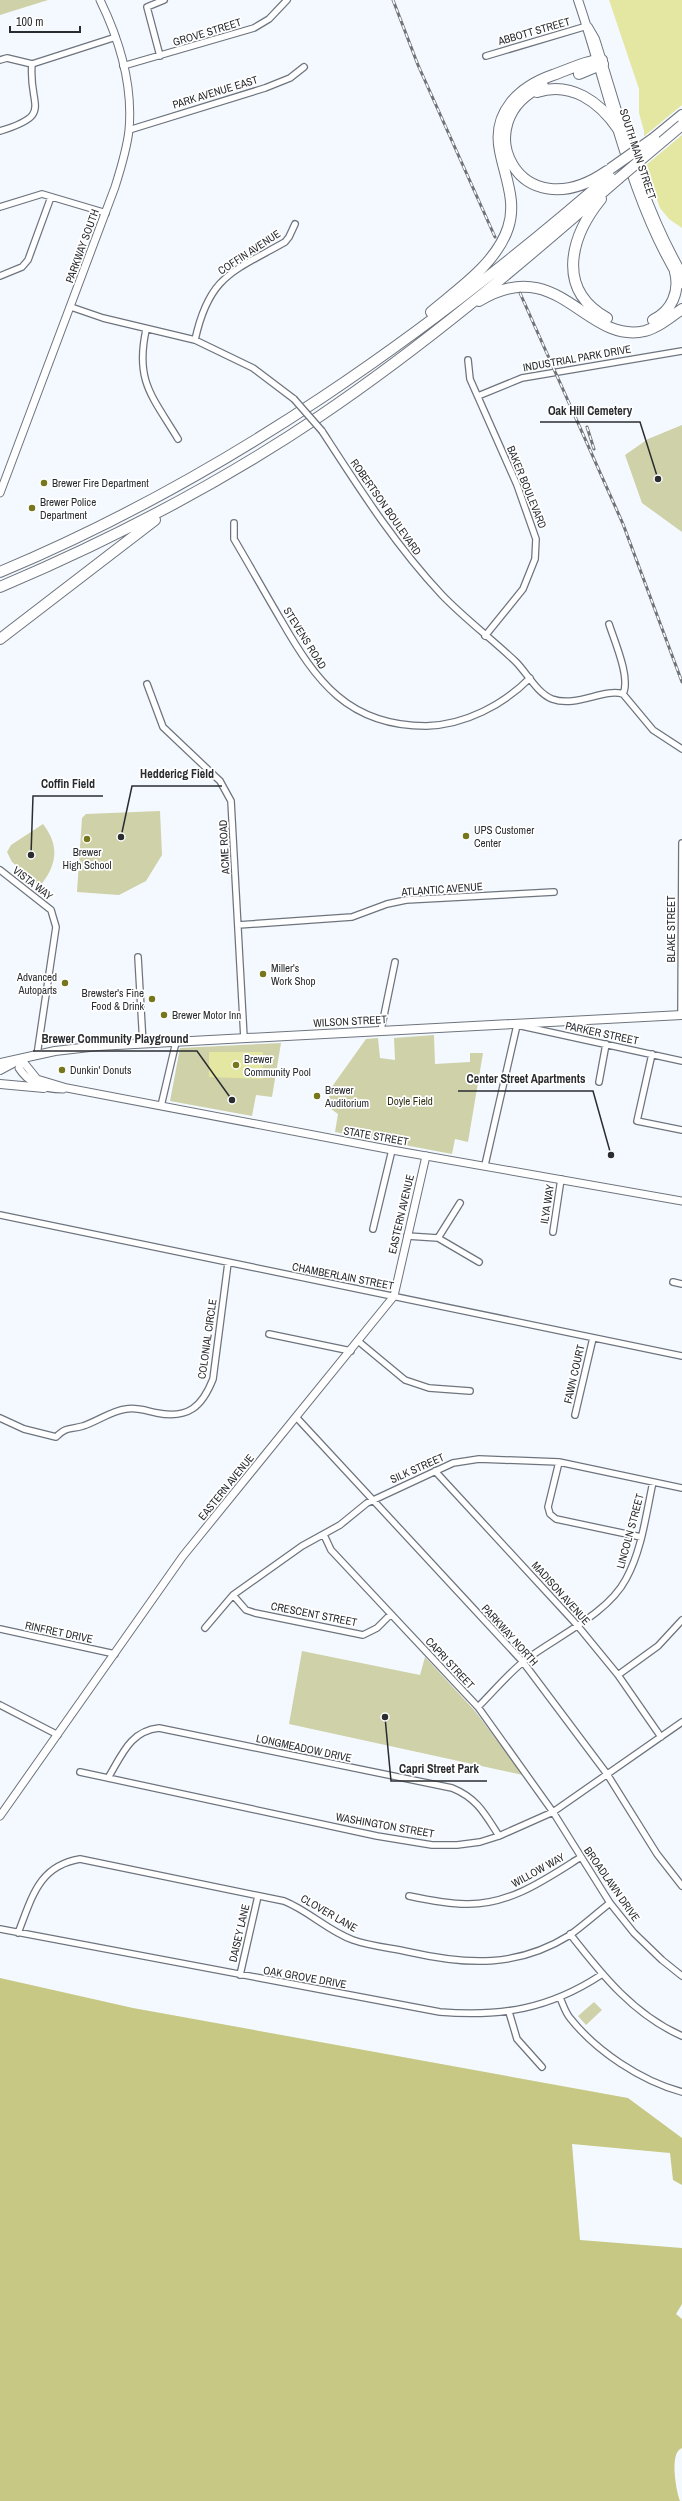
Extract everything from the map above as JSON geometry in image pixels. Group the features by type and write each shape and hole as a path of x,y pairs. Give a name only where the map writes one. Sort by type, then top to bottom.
{"highway":[{"path":"600,63 538,88 520,103 508,123 505,144 513,166 526,180 544,189 568,189 614,174"},
{"path":"362,371 475,274 502,241 508,228 512,208 509,187 499,150 499,131 504,113 512,100 522,89 536,82 600,63"},
{"path":"520,103 542,91 557,89 570,91 596,103 618,129"},
{"path":"438,329 682,115"},
{"path":"0,572 91,531 192,478 275,429 362,371 480,282 614,174 682,125"},
{"path":"614,174 577,236 573,258 576,281 589,304 612,320 636,325 649,322 682,302"},
{"path":"661,316 674,296 678,272"},
{"path":"0,639 131,536 345,398 438,329 487,296 520,287 538,288 552,292 605,324 630,332 654,328 682,309"},
{"path":"0,586 126,528 228,474"}],"main road":[{"name":"PARKWAY SOUTH","path":"0,492 106,213 121,166 129,130 128,92 123,66 116,37 100,0"},
{"name":"SOUTH MAIN STREET","path":"578,0 587,26 594,36 618,129 648,218 678,272"},
{"name":"SOUTH MAIN STREET","path":"600,63 649,205 682,284"},
{"name":"WILSON STREET","path":"0,1062 84,1048 381,1030 518,1025 682,1015"},
{"name":"WILSON STREET","path":"0,1070 21,1059"},
{"name":"STATE STREET","path":"21,1059 37,1079 67,1088 392,1150 682,1201"},
{"path":"21,1059 19,1068 24,1075 44,1088"},
{"path":"0,1084 44,1088"},
{"name":"STATE STREET","path":"44,1088 67,1088"},
{"name":"EASTERN AVENUE","path":"0,1816 183,1556 297,1418 394,1296 426,1156"}],"street":[{"path":"160,56 147,7 164,0"},
{"name":"GROVE STREET","path":"123,66 254,28 269,19 287,0"},
{"name":"ABBOTT STREET","path":"486,56 587,26"},
{"path":"0,60 7,58 32,64 116,37"},
{"path":"0,131 23,124 32,118 36,108 31,77 32,64"},
{"name":"PARK AVENUE EAST","path":"129,130 265,88 290,78 304,67"},
{"path":"0,207 42,194 51,198 106,213"},
{"path":"0,276 22,267 28,260 51,198"},
{"name":"COFFIN AVENUE","path":"195,340 203,309 216,286 234,271 285,242 295,224"},
{"name":"ROBERTSON BOULEVARD","path":"71,307 146,330 195,340 252,368 294,399 322,431 374,511 404,551 442,595 543,692 560,701 594,698 616,692 623,694"},
{"path":"146,330 141,363 144,380 178,439"},
{"name":"INDUSTRIAL PARK DRIVE","path":"478,396 522,378 682,350"},
{"name":"BAKER BOULEVARD","path":"468,360 470,379 528,511 536,539 535,559 523,589 485,636"},
{"name":"STEVENS ROAD","path":"234,523 234,539 304,659 326,687 352,707 396,724 420,726 449,723 467,719 486,710 518,690 530,678"},
{"path":"608,624 624,675 626,688 623,694 653,730 682,749"},
{"name":"ACME ROAD","path":"147,684 162,726 220,781 231,801 244,1038"},
{"name":"BLAKE STREET","path":"682,843 682,1015"},
{"name":"VISTA WAY","path":"0,870 51,910 56,927 37,1055"},
{"name":"ATLANTIC AVENUE","path":"238,925 352,917 387,904 406,900 554,892"},
{"path":"138,957 143,1044"},
{"path":"381,1030 394,962"},
{"path":"484,1165 518,1025"},
{"name":"PARKER STREET","path":"518,1025 682,1061"},
{"path":"161,1106 176,1042"},
{"path":"599,1082 606,1044"},
{"path":"652,1054 638,1121 682,1130"},
{"path":"373,1229 392,1150"},
{"name":"ILYA WAY","path":"553,1232 561,1179"},
{"path":"438,1238 460,1203"},
{"name":"CHAMBERLAIN STREET","path":"0,1215 682,1356"},
{"path":"407,1236 438,1238 480,1262"},
{"name":"COLONIAL CIRCLE","path":"0,1418 24,1429 56,1437 64,1428 82,1426 127,1409 171,1415 185,1413 199,1406 207,1395 213,1379 228,1263"},
{"path":"673,1282 682,1284"},
{"path":"269,1334 351,1351"},
{"name":"FAWN COURT","path":"575,1415 593,1338"},
{"path":"358,1341 405,1380 429,1388 470,1391"},
{"name":"PARKWAY NORTH","path":"297,1418 523,1662 607,1774 657,1854 682,1886"},
{"name":"SILK STREET","path":"205,1628 232,1595 302,1546 324,1535 373,1500 434,1471 463,1461 479,1459 558,1462 682,1488"},
{"path":"558,1462 548,1507 550,1514 556,1519 641,1537"},
{"name":"MADISON AVENUE","path":"434,1471 577,1625 618,1675 661,1737"},
{"name":"LINCOLN STREET","path":"478,1707 523,1662 577,1625 613,1596 626,1579 641,1537 653,1482"},
{"name":"CAPRI STREET","path":"324,1535 331,1550 478,1707 552,1812"},
{"name":"CRESCENT STREET","path":"232,1595 246,1610 255,1613 363,1635 377,1628 391,1614"},
{"path":"618,1675 658,1646 682,1620"},
{"name":"RINFRET DRIVE","path":"0,1629 115,1654"},
{"path":"0,1705 58,1735"},
{"name":"WASHINGTON STREET","path":"80,1772 377,1836 432,1845 480,1842 525,1826 552,1812 682,1722"},
{"name":"LONGMEADOW DRIVE","path":"108,1778 135,1736 146,1729 159,1728 452,1788 466,1794 478,1804 499,1836"},
{"name":"BROADLAWN DRIVE","path":"552,1812 610,1903 634,1933 662,1960 682,1976"},
{"name":"WILLOW WAY","path":"409,1896 468,1904 493,1901 515,1895 581,1857"},
{"name":"CLOVER LANE","path":"18,1933 35,1889 50,1870 64,1862 80,1859 284,1901 300,1908 353,1940 444,1960 484,1963 518,1958 543,1949 570,1934 610,1903"},
{"name":"DAISEY LANE","path":"240,1975 258,1896"},
{"name":"OAK GROVE DRIVE","path":"0,1929 440,2012 475,2015 509,2012 560,1998 601,1975"},
{"path":"570,1934 601,1975 642,2013 682,2036"},
{"path":"560,1998 568,2016 602,2049 648,2079 682,2092"},
{"path":"509,2012 517,2039 542,2067"}],"green space":[{"path":"0,0 48,0 0,15"},
{"path":"682,425 682,532 642,503 625,455 648,439"},
{"path":"160,811 162,855 146,881 119,895 77,892 82,818 86,814"},
{"path":"43,824 52,840 54,855 50,871 40,886 12,862 7,852 11,845"},
{"name":"Doyle Field","path":"434,1035 435,1064 470,1062 470,1053 483,1053 468,1142 455,1139 452,1154 335,1132 338,1114 327,1106 331,1088 366,1039 378,1038 380,1058 395,1060 394,1038"},
{"path":"281,1043 272,1097 256,1095 252,1116 170,1101 180,1048"},
{"path":"302,1651 420,1675 425,1657 475,1711 523,1775 289,1724"},
{"path":"594,2002 602,2010 586,2025 578,2016"}],"shaded area":[{"path":"609,0 682,0 682,228 669,219 660,208 649,178 644,150 644,131 639,113 639,89"},
{"name":"Brewer Community Pool","path":"209,1052 263,1052 263,1079 209,1077"},
{"path":"0,1978 133,2008 628,2098 682,2138 682,2185 673,2180 670,2153 572,2144 580,2240 682,2248 682,2304 676,2314 682,2319 682,2448 678,2451 675,2464 675,2481 680,2501 0,2501"}],"pier":[{"path":"682,105 682,135 645,166 642,138"}],"railway":[{"path":"393,0 418,65 495,237"},
{"path":"520,293 623,524 682,682"},
{"path":"587,427 594,449"}],"place":[{"name":"Oak Hill Cemetery","path":"658,479"},
{"name":"Brewer Fire Department","path":"44,483"},
{"name":"Brewer Police Department","path":"32,508"},
{"name":"UPS Customer Center","path":"466,836"},
{"name":"Heddericg Field","path":"121,837"},
{"name":"Brewer High School","path":"87,839"},
{"name":"Coffin Field","path":"31,855"},
{"name":"Miller's Work Shop","path":"263,974"},
{"name":"Advanced Autoparts","path":"65,983"},
{"name":"Brewster's Fine Food & Drink","path":"152,999"},
{"name":"Brewer Motor Inn","path":"164,1015"},
{"name":"Brewer Community Pool","path":"236,1065"},
{"name":"Dunkin' Donuts","path":"62,1070"},
{"name":"Brewer Auditorium","path":"317,1096"},
{"name":"Brewer Community Playground","path":"232,1100"},
{"name":"Center Street Apartments","path":"611,1155"},
{"name":"Capri Street Park","path":"385,1717"}]}
